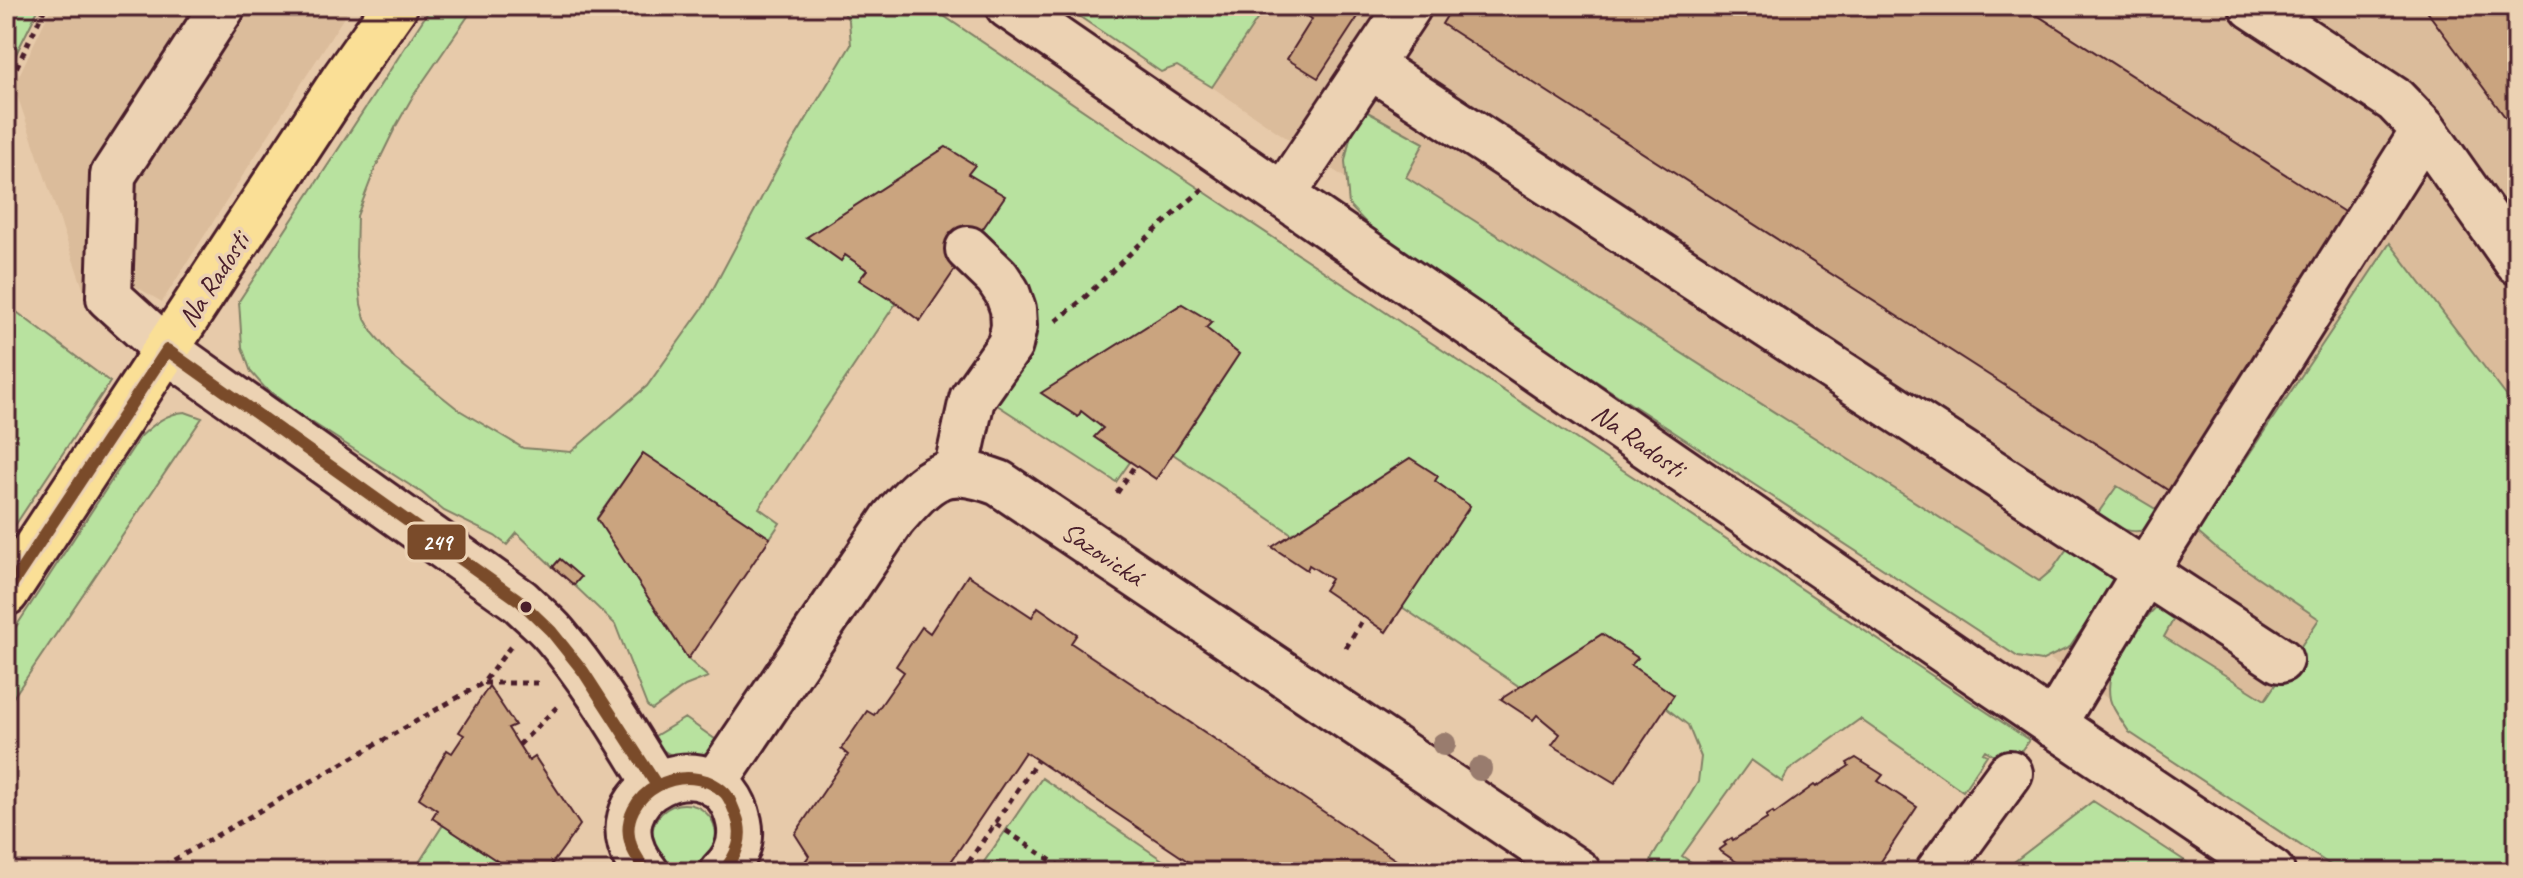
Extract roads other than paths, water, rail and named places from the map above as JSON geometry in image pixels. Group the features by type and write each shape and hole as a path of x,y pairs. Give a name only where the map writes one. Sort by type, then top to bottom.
{"main road":[{"name":"Na Radosti","path":"6,593 395,6"}],"street":[{"path":"223,6 113,175 109,297 167,350 520,601 554,634 576,663 656,784"},
{"name":"Na Radosti","path":"1008,6 2053,725 2272,872"},
{"path":"1283,195 1409,6"},
{"path":"2254,6 2395,100 2424,130 2517,262"},
{"path":"1370,66 2280,660"},
{"path":"2053,725 2145,572 2424,130"},
{"path":"714,784 893,519 920,488 956,472 972,399 1010,345 1014,326 1013,309 1007,292 997,277 968,249"},
{"name":"Sazovická","path":"956,472 972,473 999,483 1578,872"},
{"path":"1938,872 2010,773"},
{"path":"646,872 630,845 629,827 633,810 643,795 656,784 684,776 714,784 728,796 737,812 741,830 738,848 730,865 722,872"}]}
